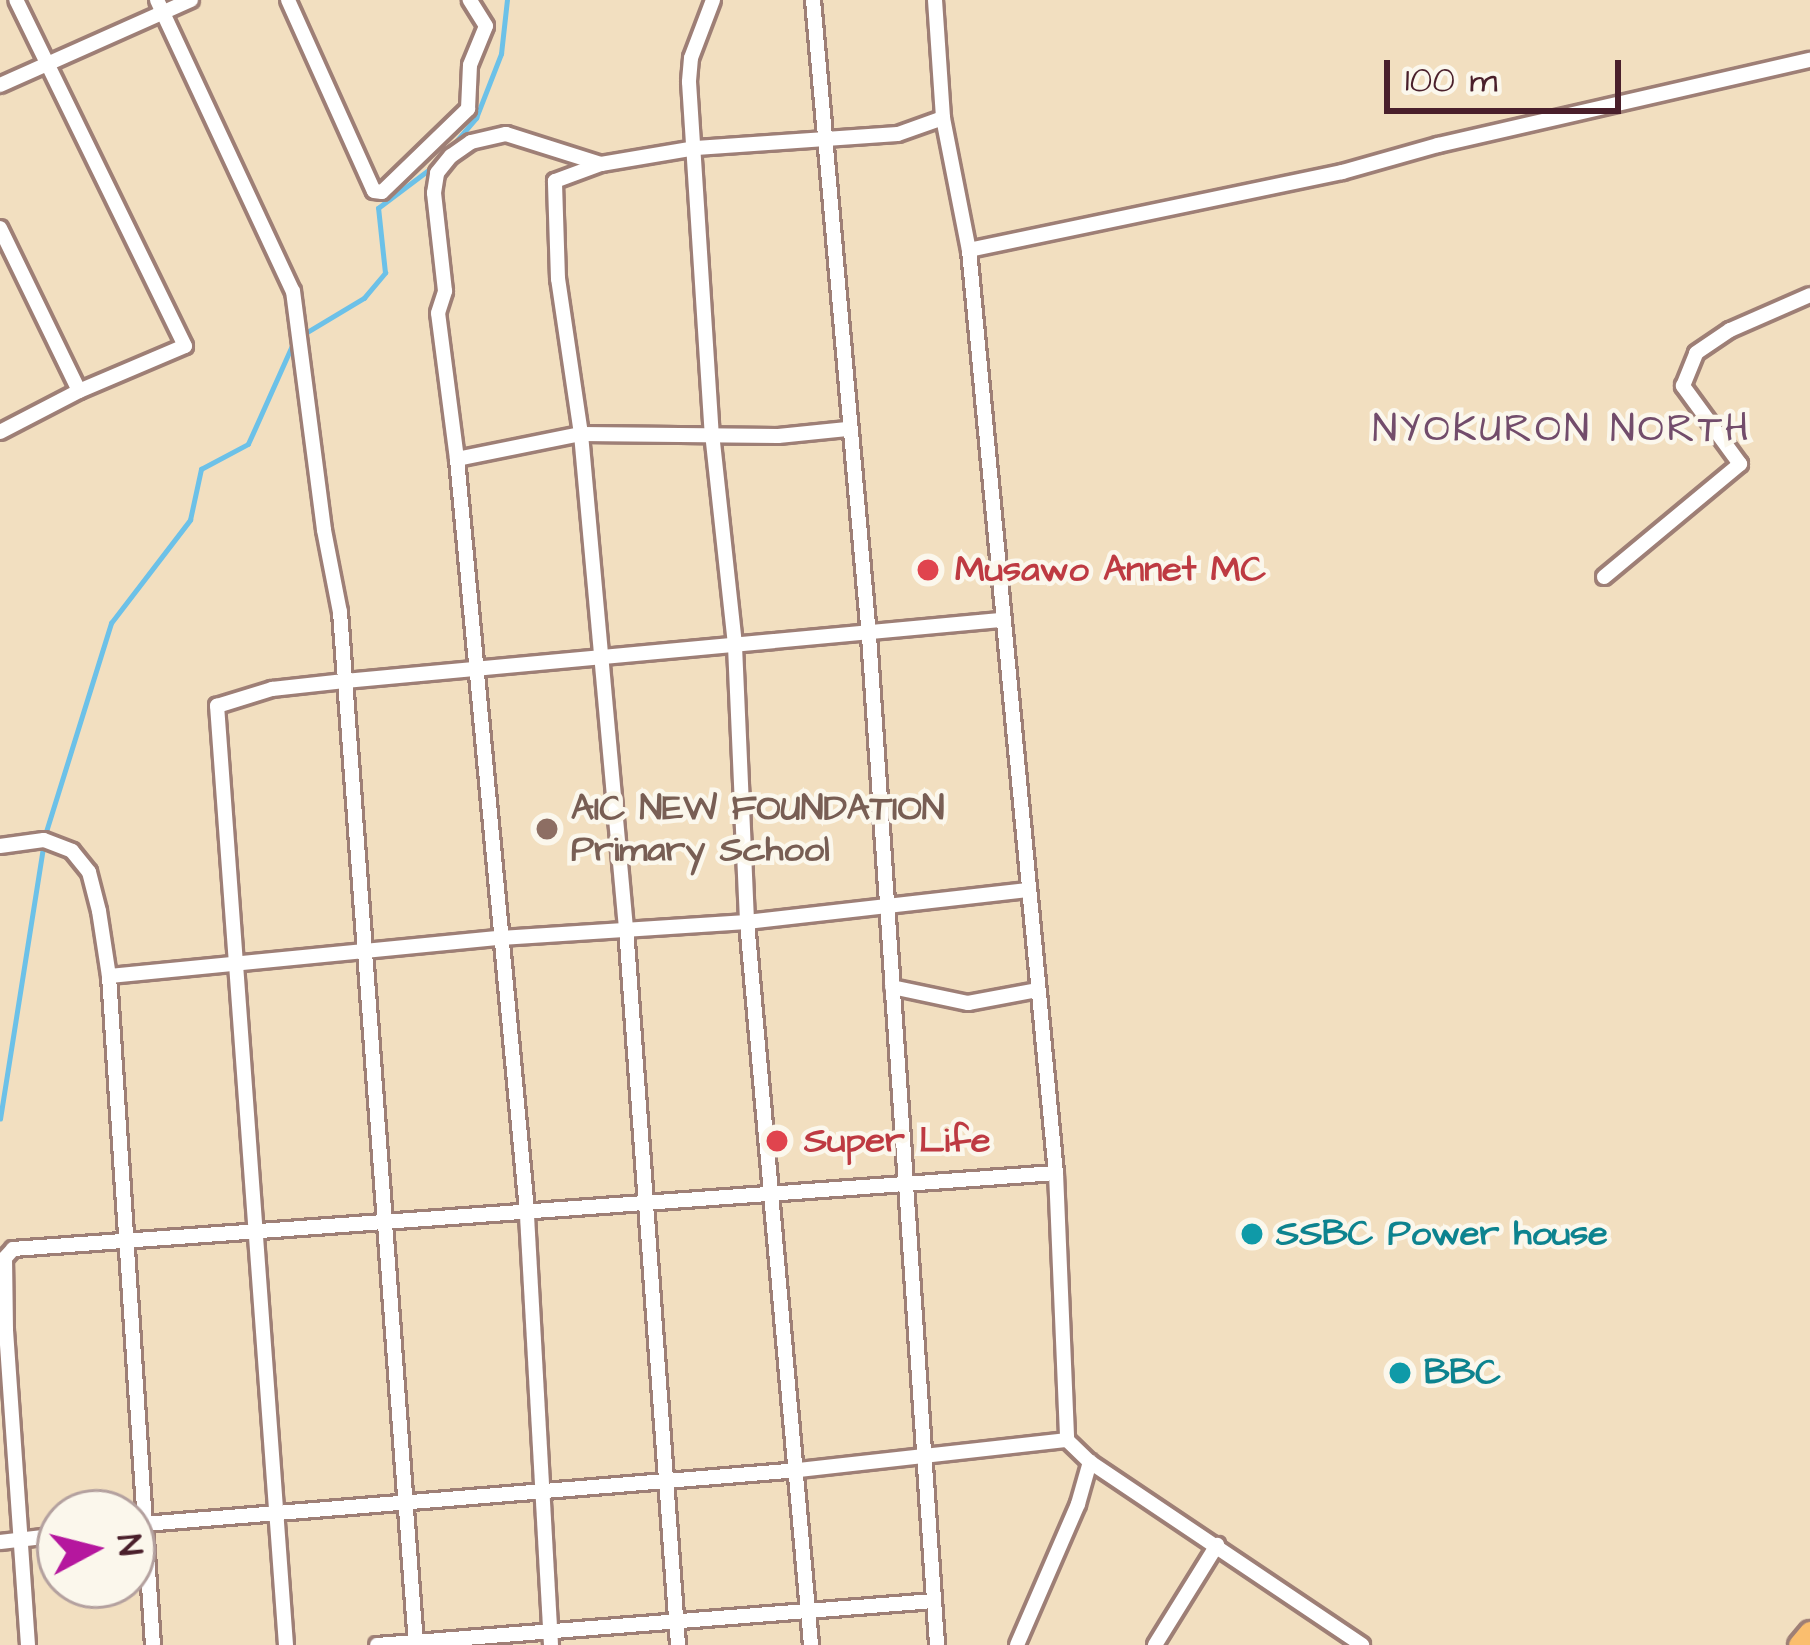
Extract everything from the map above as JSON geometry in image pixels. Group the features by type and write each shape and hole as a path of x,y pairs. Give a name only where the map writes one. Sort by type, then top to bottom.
{"main road":[{"path":"1798,1645 1810,1632"}],"street":[{"path":"0,432 185,346 42,63 16,0"},
{"path":"0,85 159,6 191,0"},
{"path":"288,0 374,191 382,192 468,109 470,65 486,26 470,0"},
{"path":"713,0 690,70 712,433 734,646 748,922 775,1190 811,1645"},
{"path":"813,0 868,636 937,1645"},
{"path":"935,0 944,118 969,250 1000,620 1056,1173 1066,1440 1090,1462 1362,1645"},
{"path":"159,6 292,291 324,530 340,612 416,1643"},
{"path":"969,250 1342,172 1438,145 1810,60"},
{"path":"678,1645 603,658 581,434 558,279 553,192 563,174 601,164 696,148 898,134 944,118"},
{"path":"550,1637 526,1210 457,459 438,313 445,292 434,193 437,173 471,142 506,134 601,164"},
{"path":"0,228 80,391"},
{"path":"1604,577 1740,464 1683,386 1696,352 1730,330 1776,314 1810,295"},
{"path":"457,459 581,434 778,436 847,429"},
{"path":"286,1645 215,712 224,700 345,681 868,636 1000,620"},
{"path":"0,846 55,842 72,851 89,872 109,976 137,1489"},
{"path":"109,976 500,938 748,922 1027,890"},
{"path":"892,987 968,1003 1037,990"},
{"path":"28,1645 3,1259 13,1249 1056,1173"},
{"path":"156,1523 668,1482 1066,1440"},
{"path":"1017,1645 1078,1504 1090,1462"},
{"path":"0,1542 36,1538"},
{"path":"1155,1645 1217,1545"},
{"path":"377,1645 550,1637 934,1600"},
{"path":"149,1609 153,1645"}],"waterway":[{"path":"447,152 476,118 501,54 507,0"},
{"path":"304,334 364,298 385,273 378,208 435,165"},
{"path":"45,835 111,623 190,520 201,469 248,444 294,341"},
{"path":"0,1119 43,846"}],"place":[{"name":"Musawo Annet MC","path":"928,570"},
{"name":"AIC NEW FOUNDATION Primary School","path":"547,829"},
{"name":"Super Life","path":"777,1141"},
{"name":"SSBC Power house","path":"1252,1234"},
{"name":"BBC","path":"1400,1373"}],"district":[{"name":"NYOKURON NORTH","path":"1562,430"}]}
